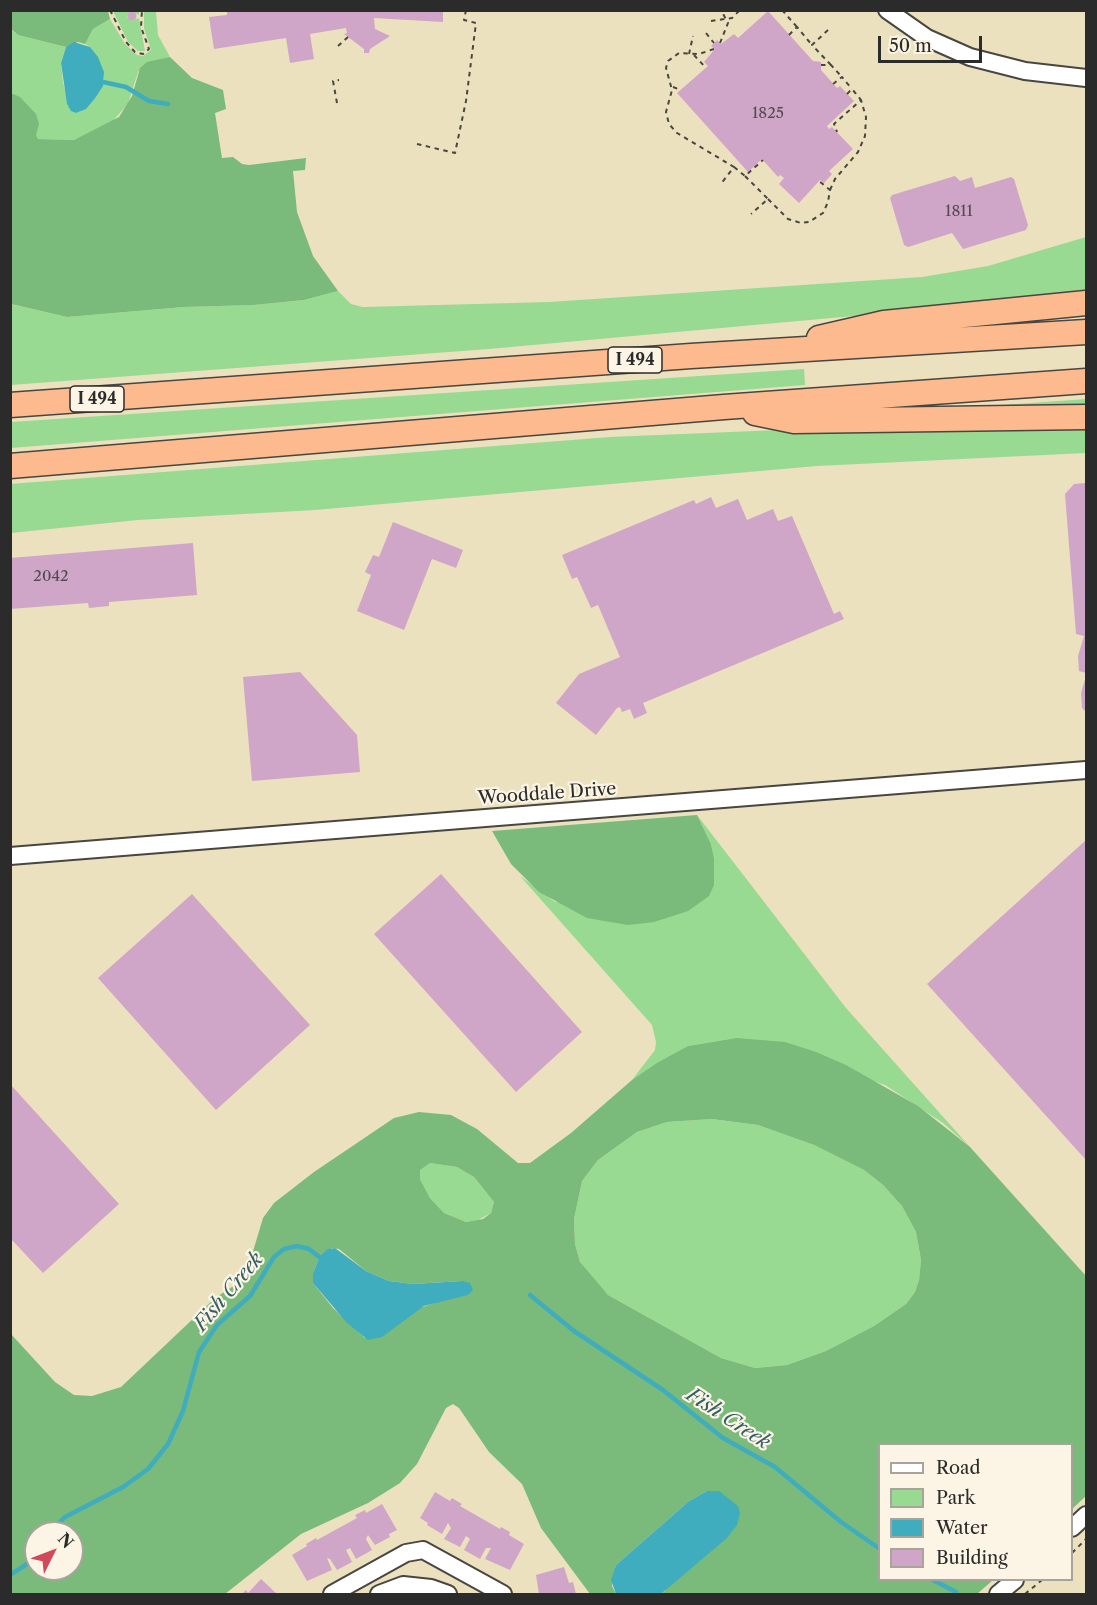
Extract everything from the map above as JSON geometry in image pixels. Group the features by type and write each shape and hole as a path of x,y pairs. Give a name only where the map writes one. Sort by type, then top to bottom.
{"highway":[{"path":"747,354 884,323 1086,303"},
{"name":"I 494","path":"10,405 1086,332"},
{"path":"10,466 724,406 1086,381"},
{"path":"724,406 794,421 1086,417"}],"street":[{"path":"887,10 927,38 970,57 1016,69 1086,78"},
{"name":"Wooddale Drive","path":"10,856 1086,770"},
{"path":"1073,1526 1086,1515"},
{"path":"332,1594 406,1552 415,1550 432,1553 503,1594"},
{"path":"379,1594 403,1585 424,1586 447,1594 460,1569"},
{"path":"361,1578 370,1594"},
{"path":"998,1594 1014,1581"}],"path":[{"path":"110,10 126,42 135,51 143,54 149,48 141,27 142,10"},
{"path":"417,144 455,153 466,101 476,23 464,20 466,10"},
{"path":"720,43 726,33 728,19 721,10"},
{"path":"714,49 694,55 677,53 667,63 672,87 666,108 672,128 734,167 788,219 806,223 823,213 835,179 858,152 865,136 866,117 861,100 782,10"},
{"path":"711,21 728,19 739,11"},
{"path":"789,35 797,27"},
{"path":"812,45 828,30"},
{"path":"706,33 714,43"},
{"path":"689,54 693,36"},
{"path":"338,46 348,37"},
{"path":"694,55 706,68"},
{"path":"821,65 831,65"},
{"path":"833,84 842,77"},
{"path":"337,103 333,81 339,80"},
{"path":"672,87 681,90"},
{"path":"847,94 852,89"},
{"path":"837,132 834,124 861,100"},
{"path":"745,176 763,160"},
{"path":"720,185 734,167"},
{"path":"819,181 830,190"},
{"path":"751,214 768,199"},
{"path":"1073,1551 1086,1539"},
{"path":"1025,1594 1041,1581"}],"green space":[{"path":"10,11 108,11 110,19 93,29 85,44 78,42 66,47 18,35 11,29"},
{"path":"113,11 130,11 127,17 133,20 139,18 145,51 138,51 128,42"},
{"path":"144,11 156,11 158,35 170,57 145,64 138,72 128,104 110,124 74,140 38,139 14,94 11,93 10,29 18,35 66,47 61,63 63,82 69,107 76,113 96,97 103,85 104,78 90,47 85,44 93,29 110,19 125,44 137,55 143,56 151,50 144,28"},
{"path":"170,57 192,78 223,90 226,109 215,113 222,158 233,157 242,164 249,165 306,158 305,170 293,171 297,212 313,256 338,291 304,300 254,305 184,307 67,317 11,304 11,93 20,97 36,114 39,124 36,135 38,139 74,140 119,117 132,96 140,68 147,62"},
{"path":"1086,237 1086,295 489,349 11,385 10,304 67,317 184,307 254,305 304,300 338,291 351,304 363,307 549,302 922,277 988,266"},
{"path":"804,369 805,385 11,448 11,422"},
{"path":"1086,399 1086,411 1003,412 1003,405"},
{"path":"1086,422 1086,453 817,466 315,510 138,520 11,533 10,484 610,437 803,429"},
{"path":"697,815 846,1008 970,1147 943,1123 885,1085 736,1038 688,1046 632,1080 655,1050 656,1042 652,1025 520,876 555,902 714,885 714,858 711,844"},
{"path":"697,815 711,844 714,858 714,885 709,896 688,911 654,922 628,925 587,918 539,892 511,864 492,831"},
{"path":"736,1038 785,1042 816,1052 846,1065 918,1106 970,1147 1086,1276 1086,1496 1073,1508 1073,1443 878,1443 878,1581 992,1581 977,1594 661,1594 665,1591 707,1491 689,1501 616,1565 612,1586 616,1594 590,1594 541,1528 522,1484 489,1452 459,1408 453,1404 446,1408 417,1464 400,1483 368,1503 301,1534 225,1594 11,1594 10,1333 55,1382 74,1395 92,1396 121,1387 215,1298 241,1281 248,1268 263,1218 274,1203 314,1172 394,1118 419,1112 451,1115 477,1129 518,1163 530,1163 571,1133 632,1080 688,1046","holes":["712,1119 758,1125 814,1145 864,1170 883,1185 902,1206 916,1232 921,1260 915,1292 906,1304 874,1326 826,1351 787,1365 755,1368 721,1358 608,1295 580,1262 575,1244 574,1219 582,1181 598,1160 637,1132 667,1122","430,1163 457,1167 474,1177 494,1202 491,1213 483,1219 466,1222 444,1213 430,1198 420,1179 420,1170","332,1248 339,1249 366,1271 389,1281 413,1284 462,1281 449,1298 417,1309 394,1327 365,1338 333,1308 313,1283 313,1273 320,1256"]},
{"path":"712,1119 758,1125 814,1145 864,1170 883,1185 902,1206 916,1232 921,1260 919,1280 915,1292 906,1304 874,1326 826,1351 787,1365 755,1368 721,1358 608,1295 592,1279 580,1262 575,1244 574,1219 582,1181 598,1160 637,1132 667,1122"},
{"path":"430,1163 457,1167 474,1177 494,1202 491,1213 478,1220 466,1222 444,1213 430,1198 420,1179 420,1169"}],"water":[{"path":"74,42 90,47 98,57 104,72 103,86 96,97 86,109 76,113 71,111 67,104 61,63 66,47"},
{"path":"335,1248 366,1271 389,1281 413,1284 462,1281 470,1283 473,1290 468,1295 424,1306 382,1337 368,1340 347,1323 313,1283 313,1273 320,1256 328,1249"},
{"path":"707,1491 719,1491 738,1506 740,1513 737,1525 727,1538 661,1594 616,1594 611,1580 616,1565 689,1501"}],"building":[{"path":"227,10 443,10 443,22 374,18 375,29 390,36 370,49 369,53 364,53 364,49 344,34 347,33 346,28 310,34 314,59 290,63 286,38 214,49 209,17 227,15"},
{"path":"132,11 137,16 132,21 127,16"},
{"path":"768,11 813,61 821,62 821,70 837,88 840,86 854,101 827,126 829,129 832,127 853,149 829,171 832,174 824,183 820,180 799,203 779,184 784,178 780,175 778,177 762,159 748,172 677,93 708,66 704,62 715,49 711,46 717,40 721,44 734,34 738,38"},
{"path":"955,176 960,181 972,177 975,188 1011,177 1014,179 1028,225 1026,230 963,249 952,233 908,247 904,245 890,198 892,195"},
{"path":"1086,483 1086,673 1079,671 1078,656 1084,636 1076,634 1065,494 1074,484"},
{"path":"711,497 716,508 738,499 747,520 773,509 778,521 792,516 834,614 840,611 844,619 643,703 647,713 634,719 630,709 622,712 620,707 617,708 596,735 556,703 579,674 620,657 598,605 591,608 577,577 572,579 562,555 694,500 696,504"},
{"path":"393,522 463,550 456,568 432,559 404,630 357,611 371,575 365,572 373,555 379,557"},
{"path":"193,543 197,595 109,602 109,606 89,608 88,603 10,609 10,558"},
{"path":"300,672 357,735 360,772 252,781 243,677"},
{"path":"1086,676 1086,712 1082,708 1081,693"},
{"path":"1086,840 1086,1160 927,984"},
{"path":"441,874 582,1032 516,1092 374,934"},
{"path":"192,894 310,1025 216,1110 98,978"},
{"path":"10,1084 119,1204 43,1273 10,1238"},
{"path":"435,1492 450,1501 452,1498 462,1504 460,1506 500,1529 501,1527 510,1532 509,1535 524,1544 510,1570 485,1559 491,1548 486,1548 480,1559 464,1550 470,1539 466,1536 460,1547 444,1539 451,1528 448,1523 442,1534 420,1518"},
{"path":"382,1504 397,1530 389,1534 390,1537 375,1545 368,1535 366,1539 372,1550 356,1559 350,1548 346,1550 352,1562 337,1570 327,1558 332,1570 307,1581 292,1555 316,1538 317,1540 357,1518 355,1515 365,1510 366,1513"},
{"path":"564,1567 569,1583 573,1582 576,1594 539,1594 536,1575"},
{"path":"261,1579 277,1594 242,1594 246,1590 248,1593"}],"waterway":[{"path":"103,82 126,87 149,101 168,104"},
{"name":"Fish Creek","path":"61,1521 123,1487 148,1469 168,1444 183,1411 199,1352 217,1325 250,1296 274,1257 284,1249 297,1246 309,1249 322,1259"},
{"name":"Fish Creek","path":"530,1295 574,1331 663,1390 723,1438 775,1467 841,1522 878,1548"},
{"name":"Fish Creek","path":"10,1575 24,1566"},
{"name":"Fish Creek","path":"935,1581 956,1592"}]}
